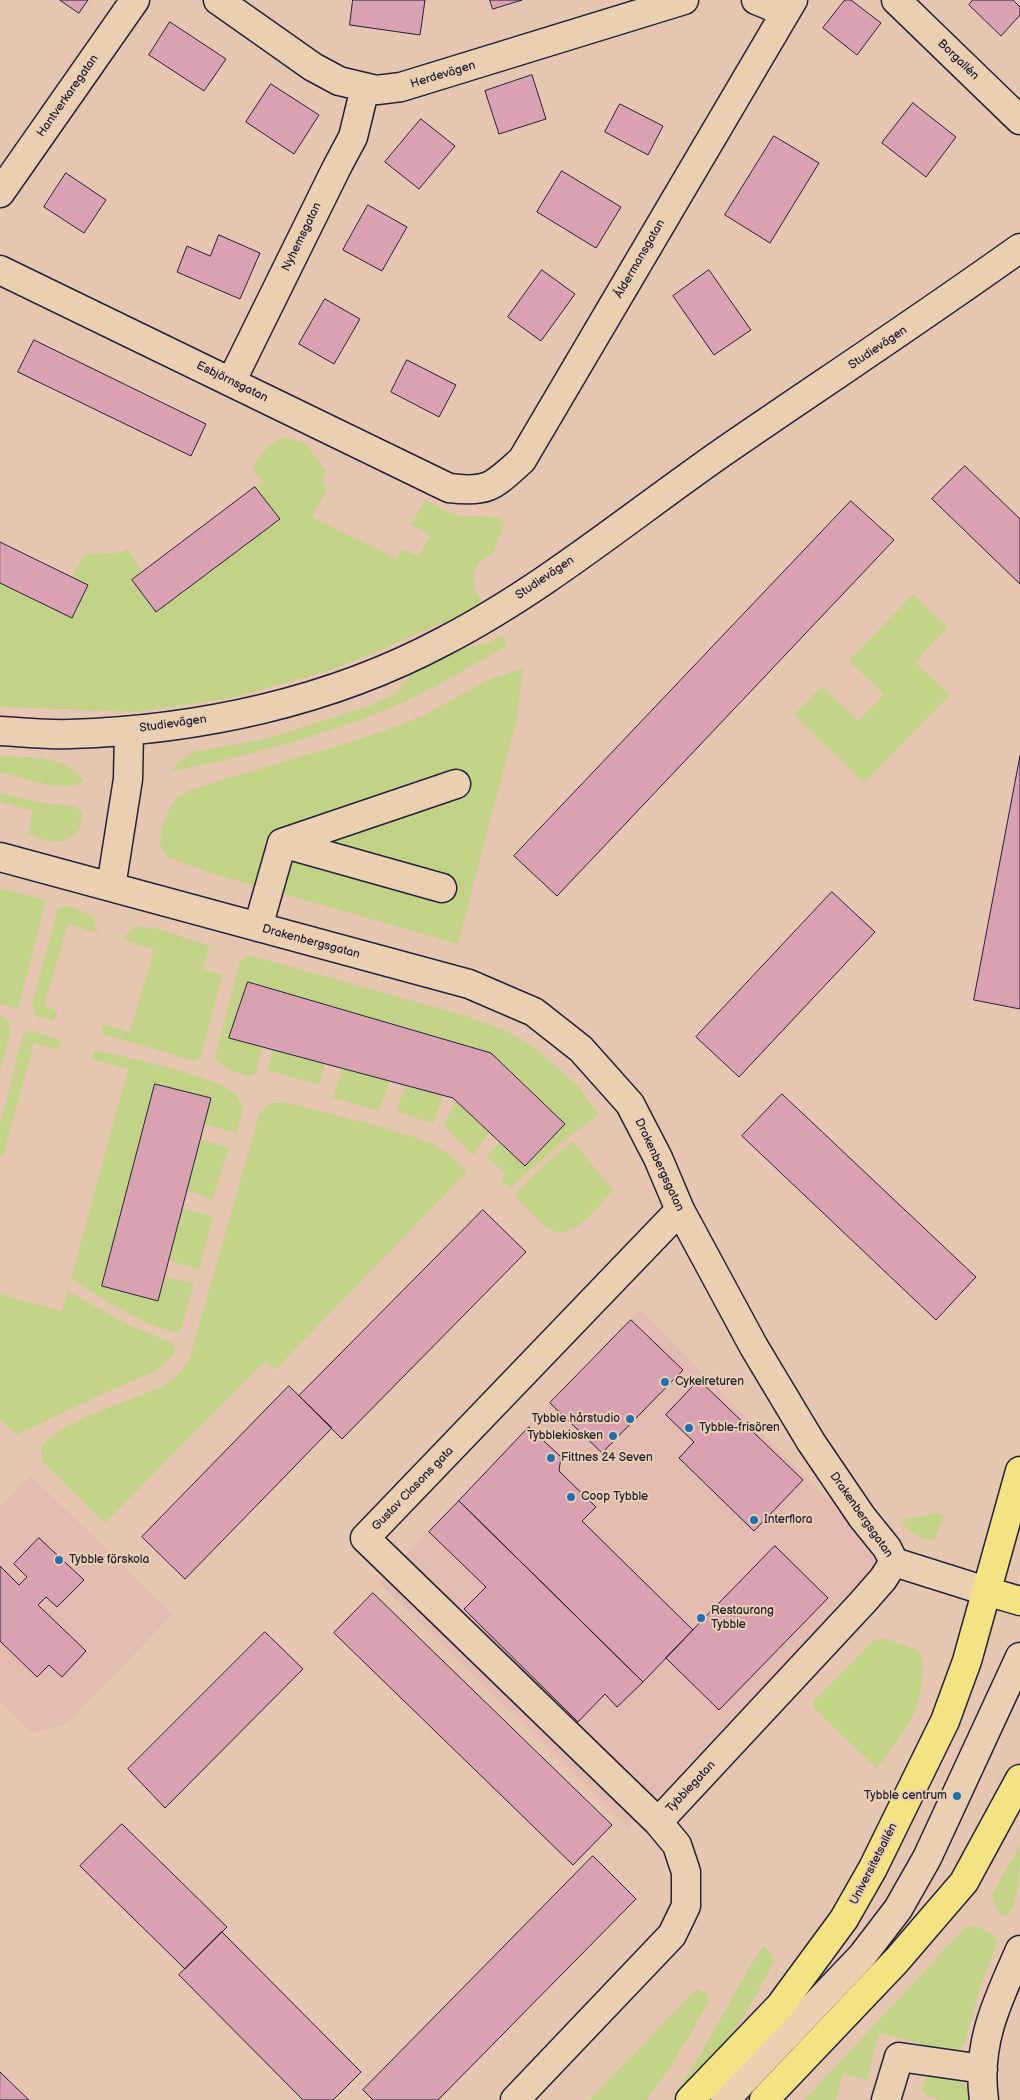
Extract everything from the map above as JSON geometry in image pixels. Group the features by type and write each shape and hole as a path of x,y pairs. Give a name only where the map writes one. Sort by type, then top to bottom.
{"main road":[{"name":"Universitetsallén","path":"690,2100 780,2006 844,1919 873,1868 945,1720 967,1661 1020,1470"},
{"path":"986,1591 1020,1600"},
{"path":"764,2100 897,1960 964,1882 1020,1779"}],"street":[{"name":"Hantverkaregatan","path":"0,193 135,0"},
{"name":"Herdevägen","path":"218,0 313,67 340,81 378,90 402,87 684,0"},
{"path":"756,0 789,6"},
{"name":"Borgallén","path":"896,0 1020,120"},
{"name":"Åldermansgatan","path":"464,490 483,490 499,481 522,460 789,6"},
{"name":"Nyhemsgatan","path":"231,382 337,167 354,137 365,88"},
{"name":"Studievägen","path":"0,731 67,734 129,731 249,712 312,695 380,672 446,641 528,592 723,452 918,321 1020,248"},
{"name":"Esbjörnsgatan","path":"0,270 449,488 464,490"},
{"path":"111,887 128,779 129,731"},
{"path":"282,843 456,784"},
{"path":"282,843 442,888"},
{"path":"258,927 282,843"},
{"name":"Drakenbergsgatan","path":"0,857 469,984 534,1012 581,1049 630,1104 658,1158 680,1210 786,1403 862,1517 887,1548 894,1562"},
{"name":"Gustav Clasons gata","path":"658,1822 366,1538 680,1210"},
{"path":"894,1562 986,1591"},
{"name":"Tybblegatan","path":"515,2100 672,1935 686,1906 686,1872 678,1844 658,1822 862,1603 883,1579 894,1562"},
{"path":"725,2100 862,1956 898,1909 927,1858 1020,1657"},
{"path":"984,2100 983,2069 986,2041 993,2010 1020,1950"},
{"path":"886,2100 899,2056 983,2069"}],"shaded area":[{"path":"640,1310 886,1559 628,1827 379,1583"},
{"name":"Tybble förskola","path":"30,1475 173,1614 68,1723 32,1733 0,1702 0,1506"}],"green space":[{"path":"284,437 308,444 325,470 323,484 326,490 312,517 397,559 402,549 419,557 430,535 411,525 425,500 446,511 461,516 498,517 504,523 494,552 479,562 474,575 475,589 488,613 468,622 441,623 372,654 322,673 230,698 137,712 0,707 0,583 71,618 87,585 72,577 85,554 117,553 128,549 143,572 132,580 157,612 279,520 255,487 263,482 252,469 265,450"},
{"path":"913,594 948,627 915,662 950,695 864,783 794,715 822,686 858,721 884,694 849,661"},
{"path":"502,635 507,641 505,647 436,686 382,712 269,749 172,771 179,762 192,752 266,739 371,705 394,695 421,662 450,649 476,646 492,641"},
{"path":"523,668 517,718 458,944 210,873 168,857 160,846 161,829 168,811 176,799 192,789 357,740 421,717 486,681"},
{"path":"0,755 52,760 70,767 83,779 82,783 73,786 52,785 0,772"},
{"path":"0,793 43,803 74,806 82,812 78,832 72,837 56,841 38,838 29,834 32,810 0,802"},
{"path":"0,888 46,900 18,1009 0,1004"},
{"path":"69,906 93,916 97,933 68,924 44,1006 58,1011 54,1021 36,1016 32,1004 58,908"},
{"path":"135,926 159,929 210,946 203,969 222,975 201,1057 193,1061 101,1033 103,1024 130,1032 154,950 124,940 126,934"},
{"path":"249,955 467,1016 507,1031 535,1048 579,1087 599,1115 573,1133 510,1188 501,1180 506,1174 486,1157 499,1142 525,1166 565,1124 491,1053 248,982 229,1038 262,1047 256,1074 245,1075 233,1072 215,1058 240,961"},
{"path":"0,1016 6,1017 11,1030 0,1071"},
{"path":"31,1031 61,1040 59,1050 34,1043 3,1156 0,1156 0,1125 23,1034"},
{"path":"95,1050 189,1073 208,1080 235,1094 243,1107 237,1133 204,1124 211,1098 155,1084 102,1286 158,1301 164,1277 194,1283 180,1332 154,1326 139,1319 71,1279 128,1069 92,1059"},
{"path":"273,1050 325,1063 319,1085 267,1070"},
{"path":"342,1068 390,1081 379,1111 333,1098"},
{"path":"406,1085 443,1095 433,1124 396,1111"},
{"path":"455,1100 490,1132 473,1155 444,1126"},
{"path":"285,1102 386,1128 429,1142 450,1155 467,1172 275,1370 265,1361 105,1523 42,1461 42,1445 57,1432 87,1416 162,1387 177,1375 189,1360 259,1114 270,1103"},
{"path":"200,1139 229,1148 212,1200 187,1190"},
{"path":"573,1141 613,1190 586,1220 568,1231 560,1233 542,1223 514,1195 544,1165"},
{"path":"182,1208 213,1216 199,1270 169,1260"},
{"path":"68,1291 129,1325 170,1342 176,1348 170,1359 156,1371 16,1435 0,1419 0,1294 62,1311"},
{"path":"936,1513 944,1516 934,1540 929,1540 913,1533 902,1524 906,1519"},
{"path":"885,1638 917,1650 923,1656 922,1675 919,1700 914,1714 877,1769 814,1708 814,1701 874,1640"},
{"path":"1020,1845 1017,1894 1011,1911 1006,1917 996,1907 992,1894"},
{"path":"975,1926 987,1931 998,1940 980,1989 964,2045 956,2053 879,2033 867,2080 843,2074 836,2100 804,2100 966,1927"},
{"path":"763,1946 771,1952 774,1962 751,2005 719,2050 676,2099 674,2095 698,2059"},
{"path":"697,1989 706,1993 708,2002 672,2065 646,2100 589,2100"},
{"path":"931,2075 951,2079 963,2084 972,2093 974,2100 942,2100 926,2096 922,2090 924,2081"}],"building":[{"path":"60,0 88,0 79,13"},
{"path":"353,0 425,0 420,35 350,25"},
{"path":"490,0 522,0 493,9"},
{"path":"845,0 851,0 881,23 857,55 823,28"},
{"path":"973,0 1013,0 1020,7 1020,15 1001,36 969,5"},
{"path":"170,22 226,59 204,91 149,55"},
{"path":"532,75 546,119 499,134 485,91"},
{"path":"271,84 319,115 294,154 246,122"},
{"path":"913,103 956,137 926,177 882,143"},
{"path":"620,104 663,126 648,155 605,132"},
{"path":"421,119 455,146 419,189 385,162"},
{"path":"774,136 819,163 770,243 725,215"},
{"path":"562,171 621,207 596,248 537,212"},
{"path":"66,173 106,200 84,233 44,207"},
{"path":"368,205 407,227 382,271 343,250"},
{"path":"219,235 260,253 240,299 177,272 187,246 210,256"},
{"path":"542,270 575,294 541,341 508,317"},
{"path":"709,270 751,330 714,355 673,296"},
{"path":"325,299 360,319 334,364 299,344"},
{"path":"34,340 206,424 191,456 18,372"},
{"path":"407,360 456,385 439,417 391,392"},
{"path":"965,466 1020,519 1020,584 932,499"},
{"path":"255,487 280,519 156,612 132,580"},
{"path":"851,501 894,540 557,896 514,856"},
{"path":"0,542 88,585 72,618 0,583"},
{"path":"1020,756 1020,1009 974,1000"},
{"path":"832,892 875,932 739,1077 696,1037"},
{"path":"248,982 491,1053 565,1124 525,1166 453,1098 229,1038"},
{"path":"155,1084 211,1098 158,1301 102,1286"},
{"path":"782,1094 976,1277 936,1320 742,1136"},
{"path":"483,1210 526,1252 342,1439 299,1396"},
{"path":"631,1320 683,1370 602,1453 550,1403"},
{"path":"699,1380 803,1480 754,1531 679,1458 694,1442 666,1415"},
{"path":"289,1386 332,1428 185,1579 142,1537"},
{"path":"529,1427 561,1457 559,1471 596,1507 582,1521 693,1630 643,1682 459,1501"},
{"path":"459,1501 643,1682 617,1707 605,1694 578,1722 464,1609 486,1587 429,1532"},
{"path":"39,1538 84,1580 57,1607 46,1597 38,1605 86,1651 62,1677 49,1665 37,1677 0,1641 0,1566 19,1585 27,1577 14,1564"},
{"path":"775,1546 828,1598 719,1710 666,1658"},
{"path":"373,1593 612,1825 573,1865 334,1633"},
{"path":"265,1632 303,1669 165,1808 128,1769"},
{"path":"122,1824 227,1927 185,1969 80,1866"},
{"path":"593,1856 636,1899 438,2100 373,2100 363,2090"},
{"path":"222,1932 361,2072 333,2100 303,2100 179,1975"},
{"path":"0,2072 29,2100 0,2100"}],"place":[{"name":"Cykelreturen","path":"665,1382"},
{"name":"Tybble hårstudio","path":"630,1419"},
{"name":"Tybble-frisören","path":"689,1428"},
{"name":"Tybblekiosken","path":"613,1436"},
{"name":"Fittnes 24 Seven","path":"551,1458"},
{"name":"Coop Tybble","path":"571,1497"},
{"name":"Interflora","path":"754,1520"},
{"name":"Tybble förskola","path":"59,1560"},
{"name":"Restaurang Tybble","path":"701,1618"},
{"name":"Tybble centrum","path":"957,1796"}]}
